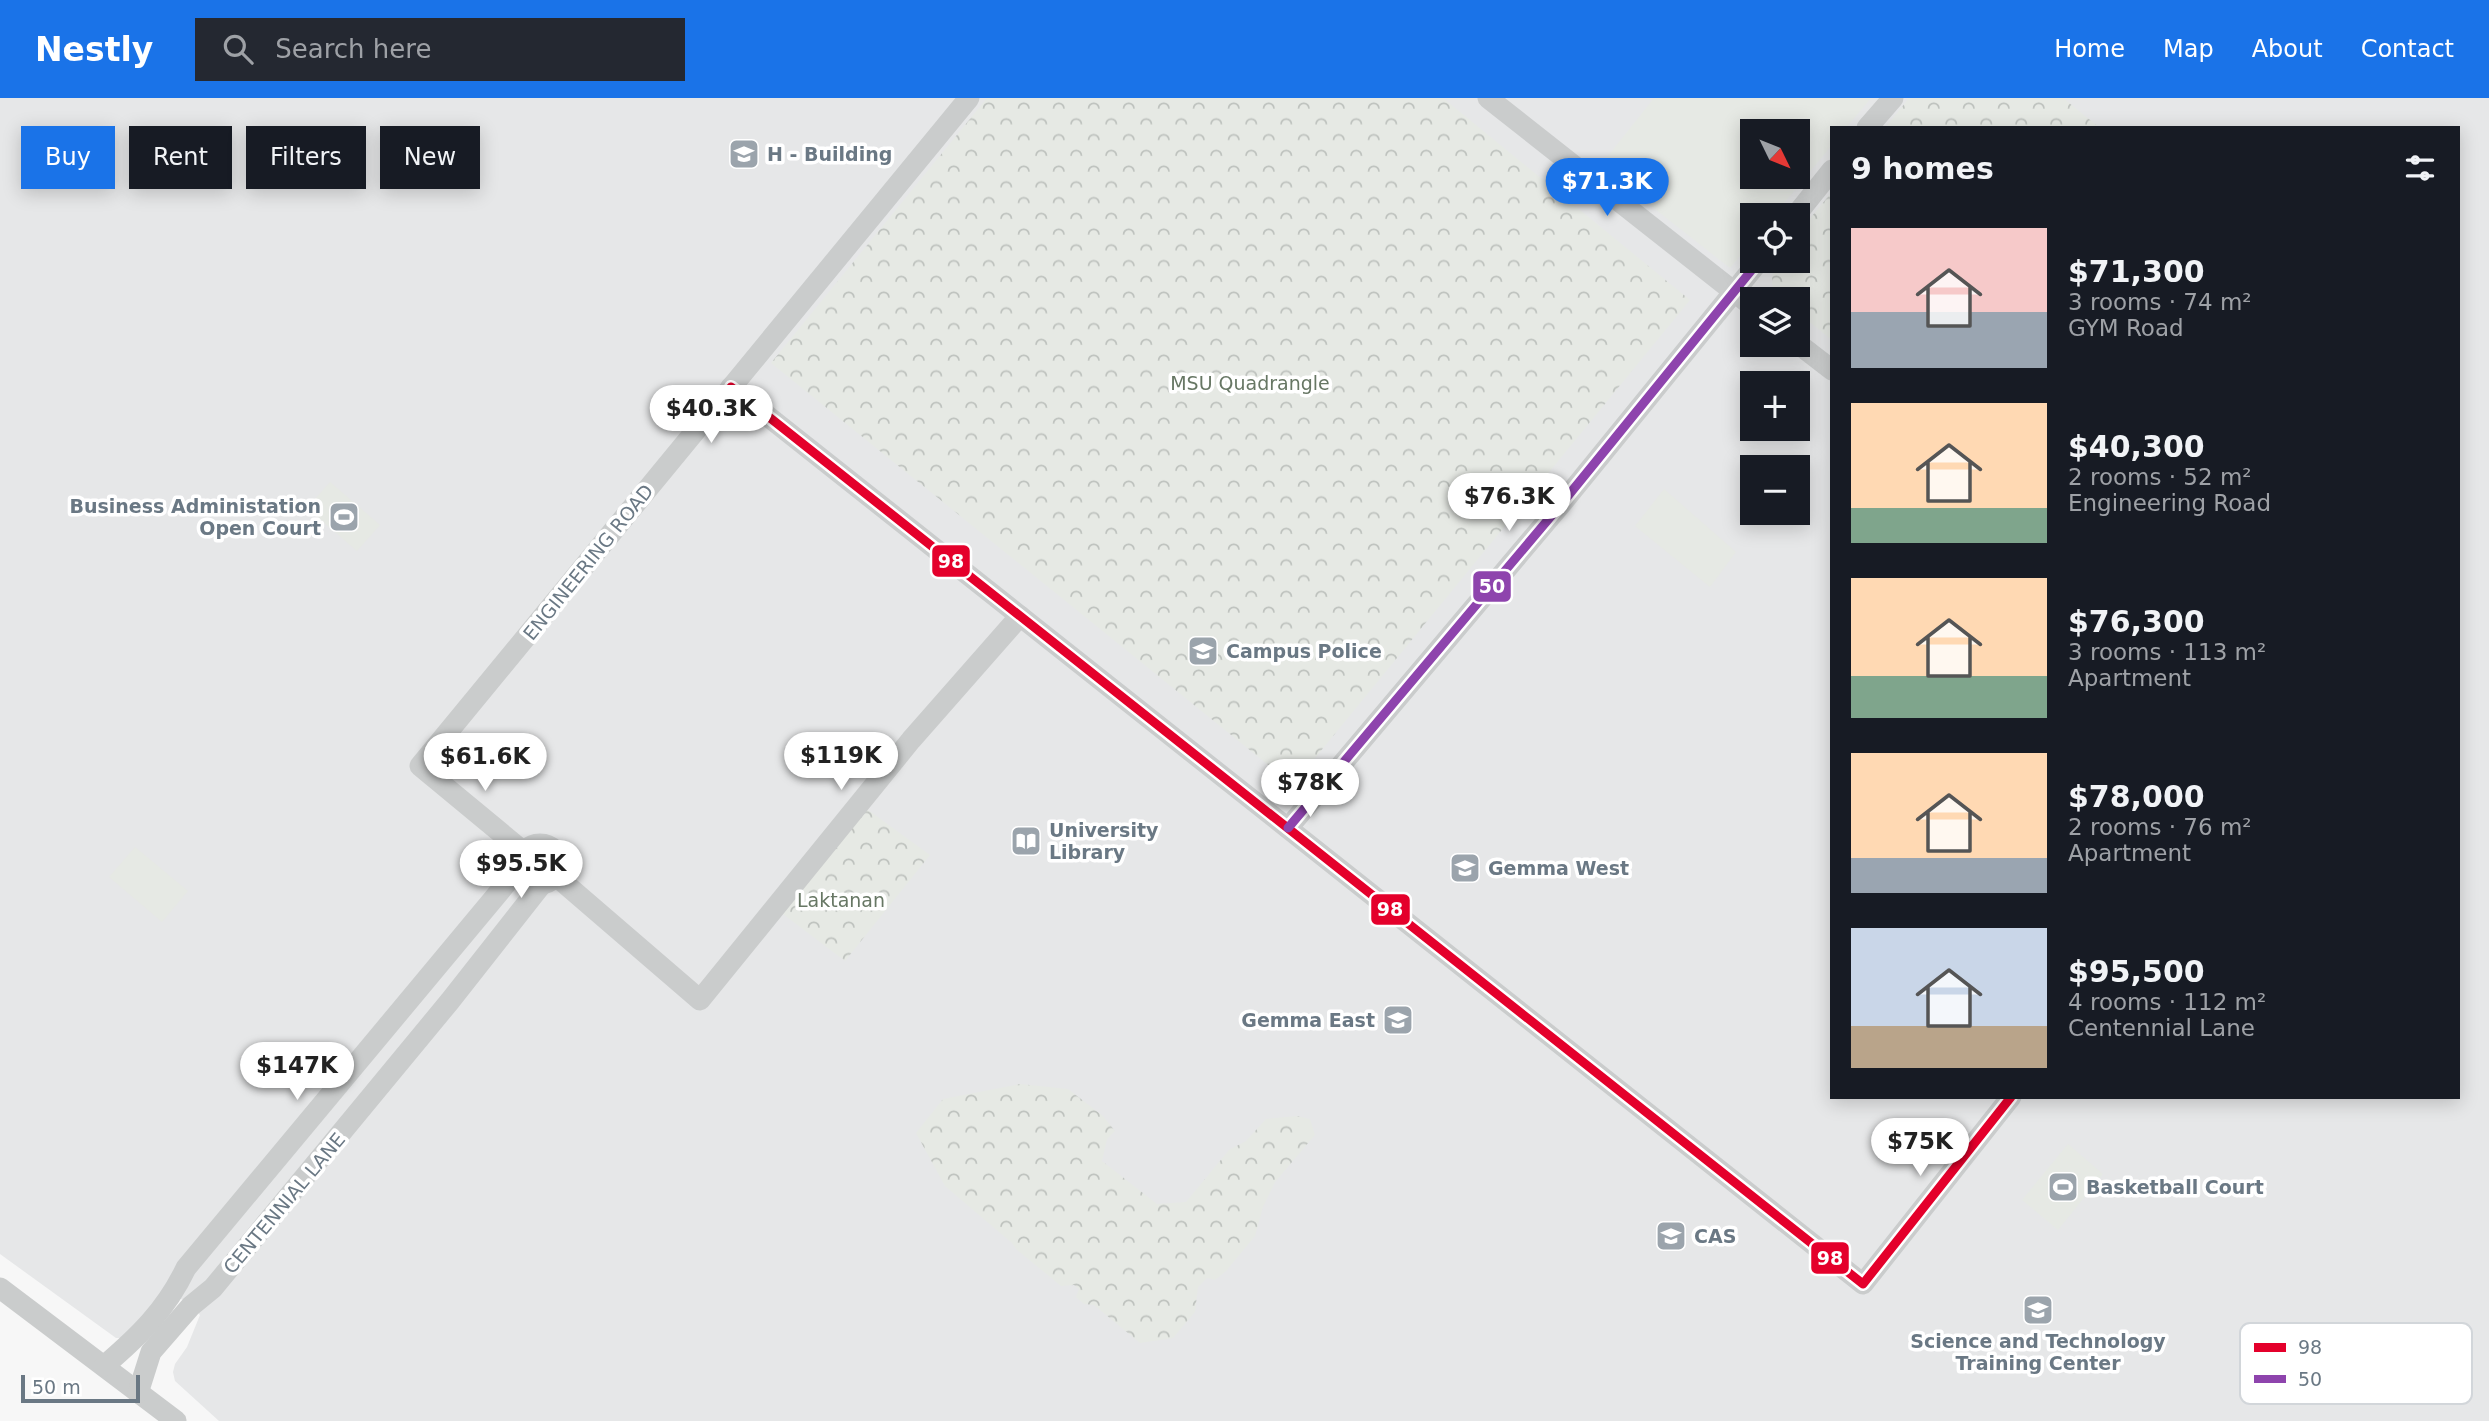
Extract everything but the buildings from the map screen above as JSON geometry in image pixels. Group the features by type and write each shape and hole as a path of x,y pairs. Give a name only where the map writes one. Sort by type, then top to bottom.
{"street":[{"name":"ENGINEERING ROAD","path":"522,860 420,766 969,98"},
{"path":"1488,98 1740,297"},
{"path":"1869,126 1893,98"},
{"path":"1806,203 1830,172"},
{"path":"1288,828 1554,512 1749,273"},
{"path":"1810,352 1830,368"},
{"path":"731,387 1863,1284 2009,1099"},
{"path":"549,880 700,1000 911,740 1020,616"},
{"path":"532,845 550,846 560,861 549,880 536,884 525,878 522,860 532,845"},
{"name":"CENTENNIAL LANE","path":"166,1319 186,1268 522,860"},
{"name":"CENTENNIAL LANE","path":"104,1366 143,1345 166,1319 191,1306 213,1288 549,880"},
{"path":"425,981 450,1001"},
{"path":"342,1080 367,1102"},
{"path":"250,1191 276,1212"},
{"path":"186,1268 213,1288"},
{"path":"0,1288 176,1421"},
{"name":"CENTENNIAL LANE","path":"138,1392 143,1345"}],"shaded area":[{"path":"0,98 2489,98 2489,1421 219,1421 175,1381 175,1364 187,1347 200,1315 191,1306 174,1294 123,1338 116,1338 0,1254"}],"green space":[{"name":"MSU Quadrangle","path":"987,98 1443,98 1690,300 1293,785 771,363"},
{"path":"1654,98 1871,98 1848,126 1830,126 1830,147 1810,172 1810,119 1740,119 1740,189 1796,189 1784,203 1740,203 1740,256 1730,268 1600,166"},
{"path":"1909,98 2063,98 2098,126 1887,126"},
{"path":"1830,194 1830,338 1810,322 1810,287 1773,287 1773,273 1810,273 1810,218"},
{"name":"Business Administation Open Court","path":"330,482 380,525 357,551 307,508"},
{"path":"1664,489 1736,552 1710,587 1635,526"},
{"name":"Laktanan","path":"864,807 930,855 845,961 779,911"},
{"path":"135,847 188,891 162,922 109,877"},
{"path":"1020,1084 1068,1089 1103,1116 1115,1131 1107,1139 1102,1161 1157,1204 1186,1202 1229,1150 1246,1141 1266,1119 1297,1116 1310,1119 1315,1135 1275,1182 1263,1207 1255,1236 1226,1271 1215,1280 1207,1278 1198,1287 1195,1312 1173,1338 1140,1343 1094,1305 1084,1304 1076,1297 1079,1289 1074,1285 1061,1286 945,1186 916,1133 943,1099"},
{"name":"Basketball Court","path":"2068,1144 2103,1174 2058,1230 2022,1200"}],"transit line":[{"name":"50","path":"1288,828 1563,502 1749,273"},
{"name":"98","path":"731,387 1863,1284 2009,1099"}],"place":[{"name":"H - Building","path":"744,154"},
{"name":"Business Administation Open Court","path":"344,517"},
{"name":"Campus Police","path":"1203,651"},
{"name":"University Library","path":"1026,841"},
{"name":"Gemma West","path":"1465,868"},
{"name":"Gemma East","path":"1398,1020"},
{"name":"Basketball Court","path":"2063,1187"},
{"name":"CAS","path":"1671,1236"},
{"name":"Science and Technology Training Center","path":"2038,1310"}]}
